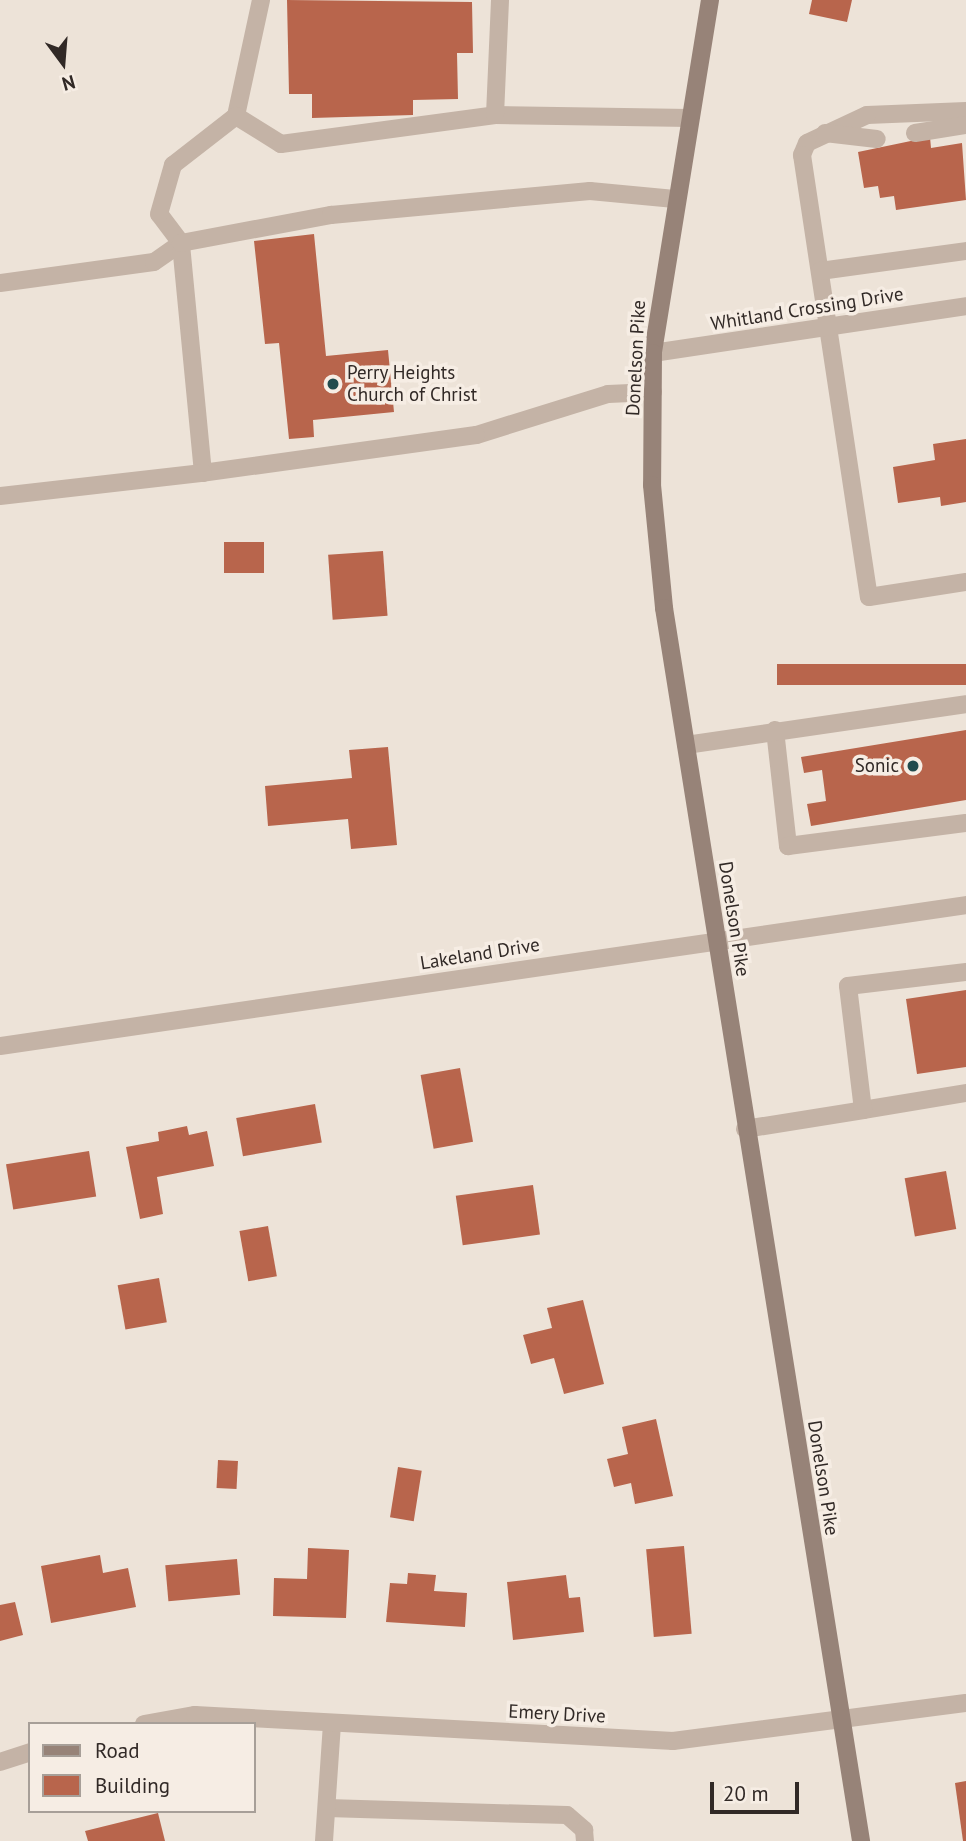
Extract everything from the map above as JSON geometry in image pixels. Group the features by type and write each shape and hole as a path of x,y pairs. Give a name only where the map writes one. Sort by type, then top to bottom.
{"main road":[{"name":"Donelson Pike","path":"710,0 675,199 653,353 652,485 686,745 745,1129 861,1841"}],"street":[{"path":"203,473 181,243 159,214 173,165 236,116 261,0"},
{"path":"495,115 500,0"},
{"path":"966,111 867,115 807,142 802,155 869,597 966,582"},
{"path":"236,116 281,144 495,115 690,118"},
{"path":"915,133 966,125"},
{"path":"824,133 877,139"},
{"path":"0,283 154,262 181,243 331,215 590,191 675,199"},
{"path":"820,271 966,251"},
{"name":"Whitland Crossing Drive","path":"653,353 966,306"},
{"path":"0,496 203,473 476,435 608,394 653,392"},
{"path":"686,745 966,704"},
{"path":"775,730 788,846 966,823"},
{"path":"966,905 966,911"},
{"name":"Lakeland Drive","path":"0,1046 716,938 966,905"},
{"path":"863,1110 848,986 966,972"},
{"path":"745,1129 966,1093"},
{"name":"Emery Drive","path":"155,1722 195,1715 673,1741 966,1703"},
{"path":"324,1841 332,1723"},
{"path":"0,1762 28,1753"},
{"path":"327,1808 567,1815 584,1830 585,1841"}],"building":[{"path":"287,0 472,2 473,53 457,53 458,99 413,100 413,115 312,118 312,94 289,94"},
{"path":"812,0 852,0 847,22 809,14"},
{"path":"930,137 931,148 962,143 966,200 896,210 894,196 880,198 878,186 864,188 858,152"},
{"path":"314,234 326,356 388,350 394,412 313,420 314,437 289,439 279,343 265,344 254,241"},
{"path":"966,439 966,502 941,506 940,497 898,503 893,467 935,460 933,444"},
{"path":"224,542 264,542 264,573 224,573"},
{"path":"383,551 388,616 333,620 328,555"},
{"path":"777,664 966,664 966,685 777,685"},
{"path":"966,730 966,800 811,826 807,804 826,801 822,770 804,773 801,757"},
{"path":"388,747 397,845 351,849 348,819 268,826 265,786 352,778 349,750"},
{"path":"966,990 966,1067 917,1074 906,999"},
{"path":"460,1068 473,1142 434,1149 421,1075"},
{"path":"315,1104 322,1142 243,1156 236,1118"},
{"path":"187,1126 189,1135 207,1131 214,1166 157,1177 163,1214 140,1219 126,1147 159,1141 158,1132"},
{"path":"89,1151 96,1196 13,1210 6,1164"},
{"path":"946,1171 956,1229 915,1236 905,1178"},
{"path":"533,1185 540,1235 463,1245 456,1196"},
{"path":"268,1226 277,1276 248,1281 239,1231"},
{"path":"159,1278 167,1322 125,1330 118,1285"},
{"path":"583,1300 604,1384 564,1394 554,1358 531,1364 523,1335 552,1328 547,1308"},
{"path":"656,1419 673,1496 635,1504 631,1483 614,1487 607,1459 628,1454 622,1427"},
{"path":"218,1460 238,1461 237,1489 217,1488"},
{"path":"398,1467 422,1471 414,1521 390,1517"},
{"path":"684,1546 692,1634 654,1637 646,1549"},
{"path":"308,1548 349,1550 346,1618 273,1616 274,1578 307,1579"},
{"path":"100,1555 103,1573 128,1568 136,1607 51,1623 41,1566"},
{"path":"237,1559 240,1595 168,1601 165,1565"},
{"path":"408,1573 436,1575 434,1591 467,1593 465,1627 386,1622 390,1583 407,1584"},
{"path":"566,1575 569,1598 580,1597 584,1632 513,1640 507,1582"},
{"path":"15,1602 23,1635 0,1641 0,1605"},
{"path":"966,1781 966,1841 963,1841 955,1783"},
{"path":"158,1813 165,1841 88,1841 85,1831"}],"place":[{"name":"Perry Heights Church of Christ","path":"333,384"},
{"name":"Sonic","path":"913,766"}]}
